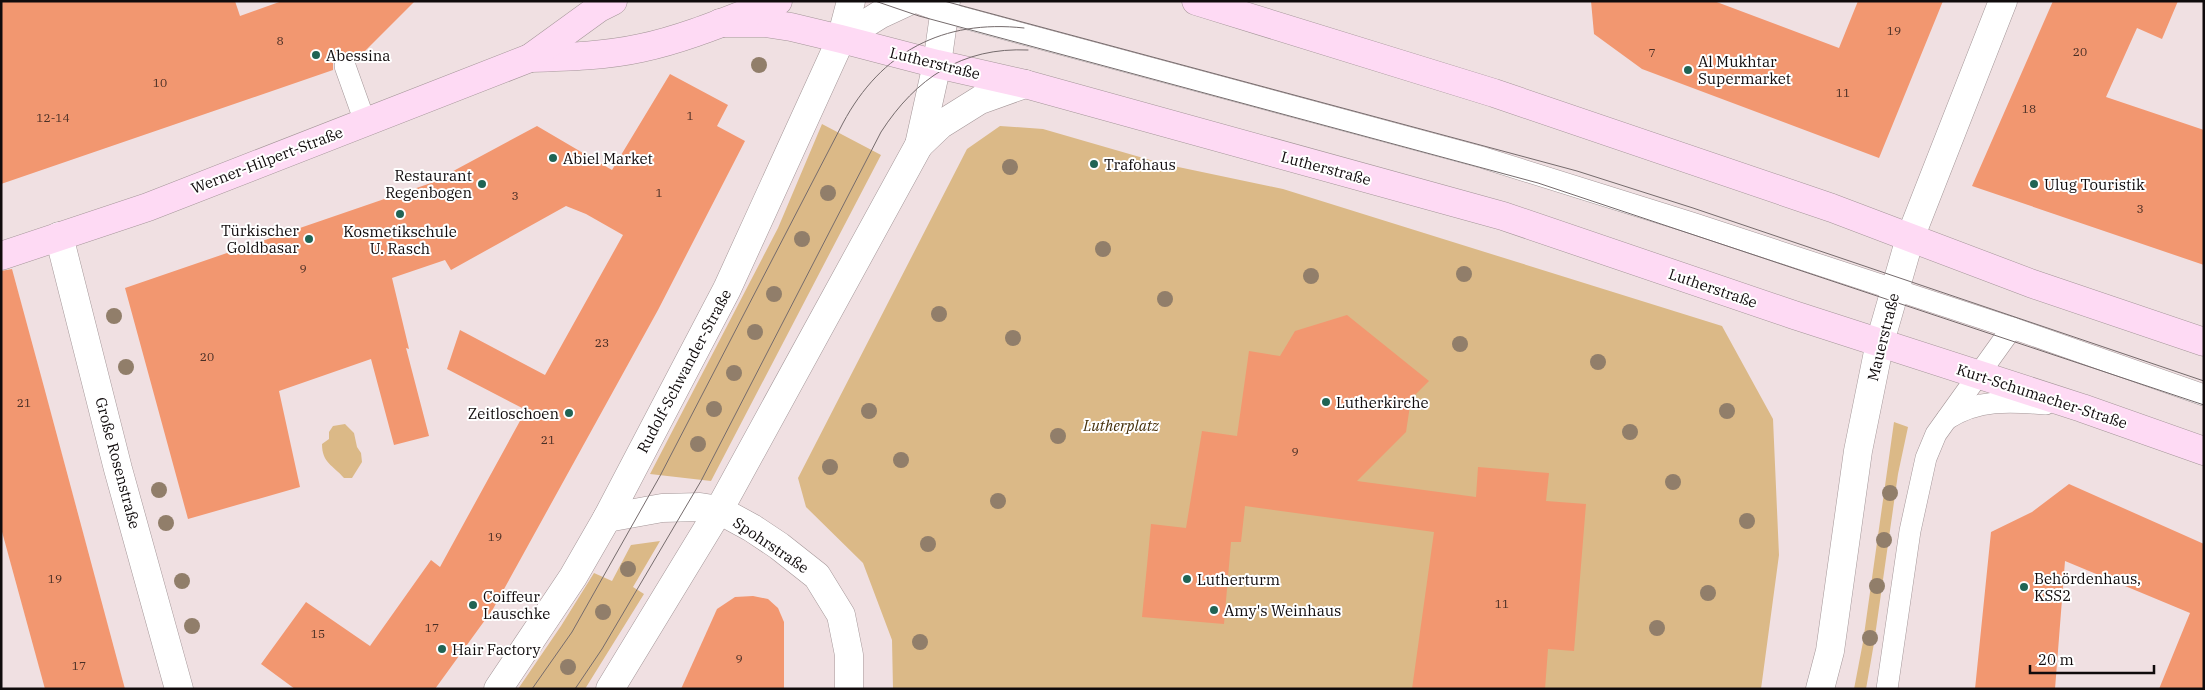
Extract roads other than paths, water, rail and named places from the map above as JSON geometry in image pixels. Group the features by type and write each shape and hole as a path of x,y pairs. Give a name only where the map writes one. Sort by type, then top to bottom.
{"main road":[{"name":"Werner-Hilpert-Straße","path":"1,256 148,207 530,58 599,8 613,1"},
{"name":"Werner-Hilpert-Straße","path":"530,58 565,57 639,48 720,23 778,1"},
{"path":"1196,1 1494,92 1832,208 2030,283 2204,342"},
{"name":"Werner-Hilpert-Straße","path":"720,23 765,23 841,39"},
{"name":"Lutherstraße","path":"841,39 1026,84 1503,216 1794,315 1880,342"},
{"name":"Kurt-Schumacher-Straße","path":"1880,342 2082,408 2204,451"}],"street":[{"name":"Rudolf-Schwander-Straße","path":"498,689 573,577 607,518 727,289 841,39 851,1"},
{"path":"841,39 881,14 910,1"},
{"name":"Mauerstraße","path":"1820,689 1830,651 1858,451 1880,342 1910,238 2003,1"},
{"path":"610,689 719,510 919,145 938,64 946,7"},
{"path":"919,145 940,125 980,100 1026,84"},
{"name":"Große Rosenstraße","path":"59,236 118,470 179,689"},
{"name":"Spohrstraße","path":"607,518 662,508 700,508 719,510 752,528 816,576 841,615 850,655 849,689"}],"lane":[{"path":"910,1 946,7 1484,158 1895,289 2204,395"},
{"path":"345,66 364,122"},
{"path":"1887,689 1910,531 1926,458 1936,434 1945,420 2012,328"},
{"path":"1945,420 1962,409 1988,402 2019,402 2082,408"}],"tram line":[{"path":"875,1 919,16 1538,183 2204,405"},
{"path":"944,1 1577,171 1693,208 2204,381"},
{"path":"532,689 572,632 660,476 843,123 858,98 876,77 896,59 917,46 941,35 967,29 995,27 1024,28"},
{"path":"575,689 602,649 701,481 881,132 909,96 943,70 962,60 982,54 1004,50 1028,50"}],"place":[{"name":"Abessina","path":"316,55"},
{"name":"Al Mukhtar Supermarket","path":"1688,70"},
{"name":"Abiel Market","path":"553,158"},
{"name":"Trafohaus","path":"1094,164"},
{"name":"Restaurant Regenbogen","path":"482,184"},
{"name":"Ulug Touristik","path":"2034,184"},
{"name":"Kosmetikschule U. Rasch","path":"400,214"},
{"name":"Türkischer Goldbasar","path":"309,239"},
{"name":"Lutherkirche","path":"1326,402"},
{"name":"Zeitloschoen","path":"569,413"},
{"name":"Lutherturm","path":"1187,579"},
{"name":"Behördenhaus, KSS2","path":"2024,587"},
{"name":"Coiffeur Lauschke","path":"473,605"},
{"name":"Amy's Weinhaus","path":"1214,610"},
{"name":"Hair Factory","path":"442,649"}],"park label":[{"name":"Lutherplatz","path":"1121,425"}]}
